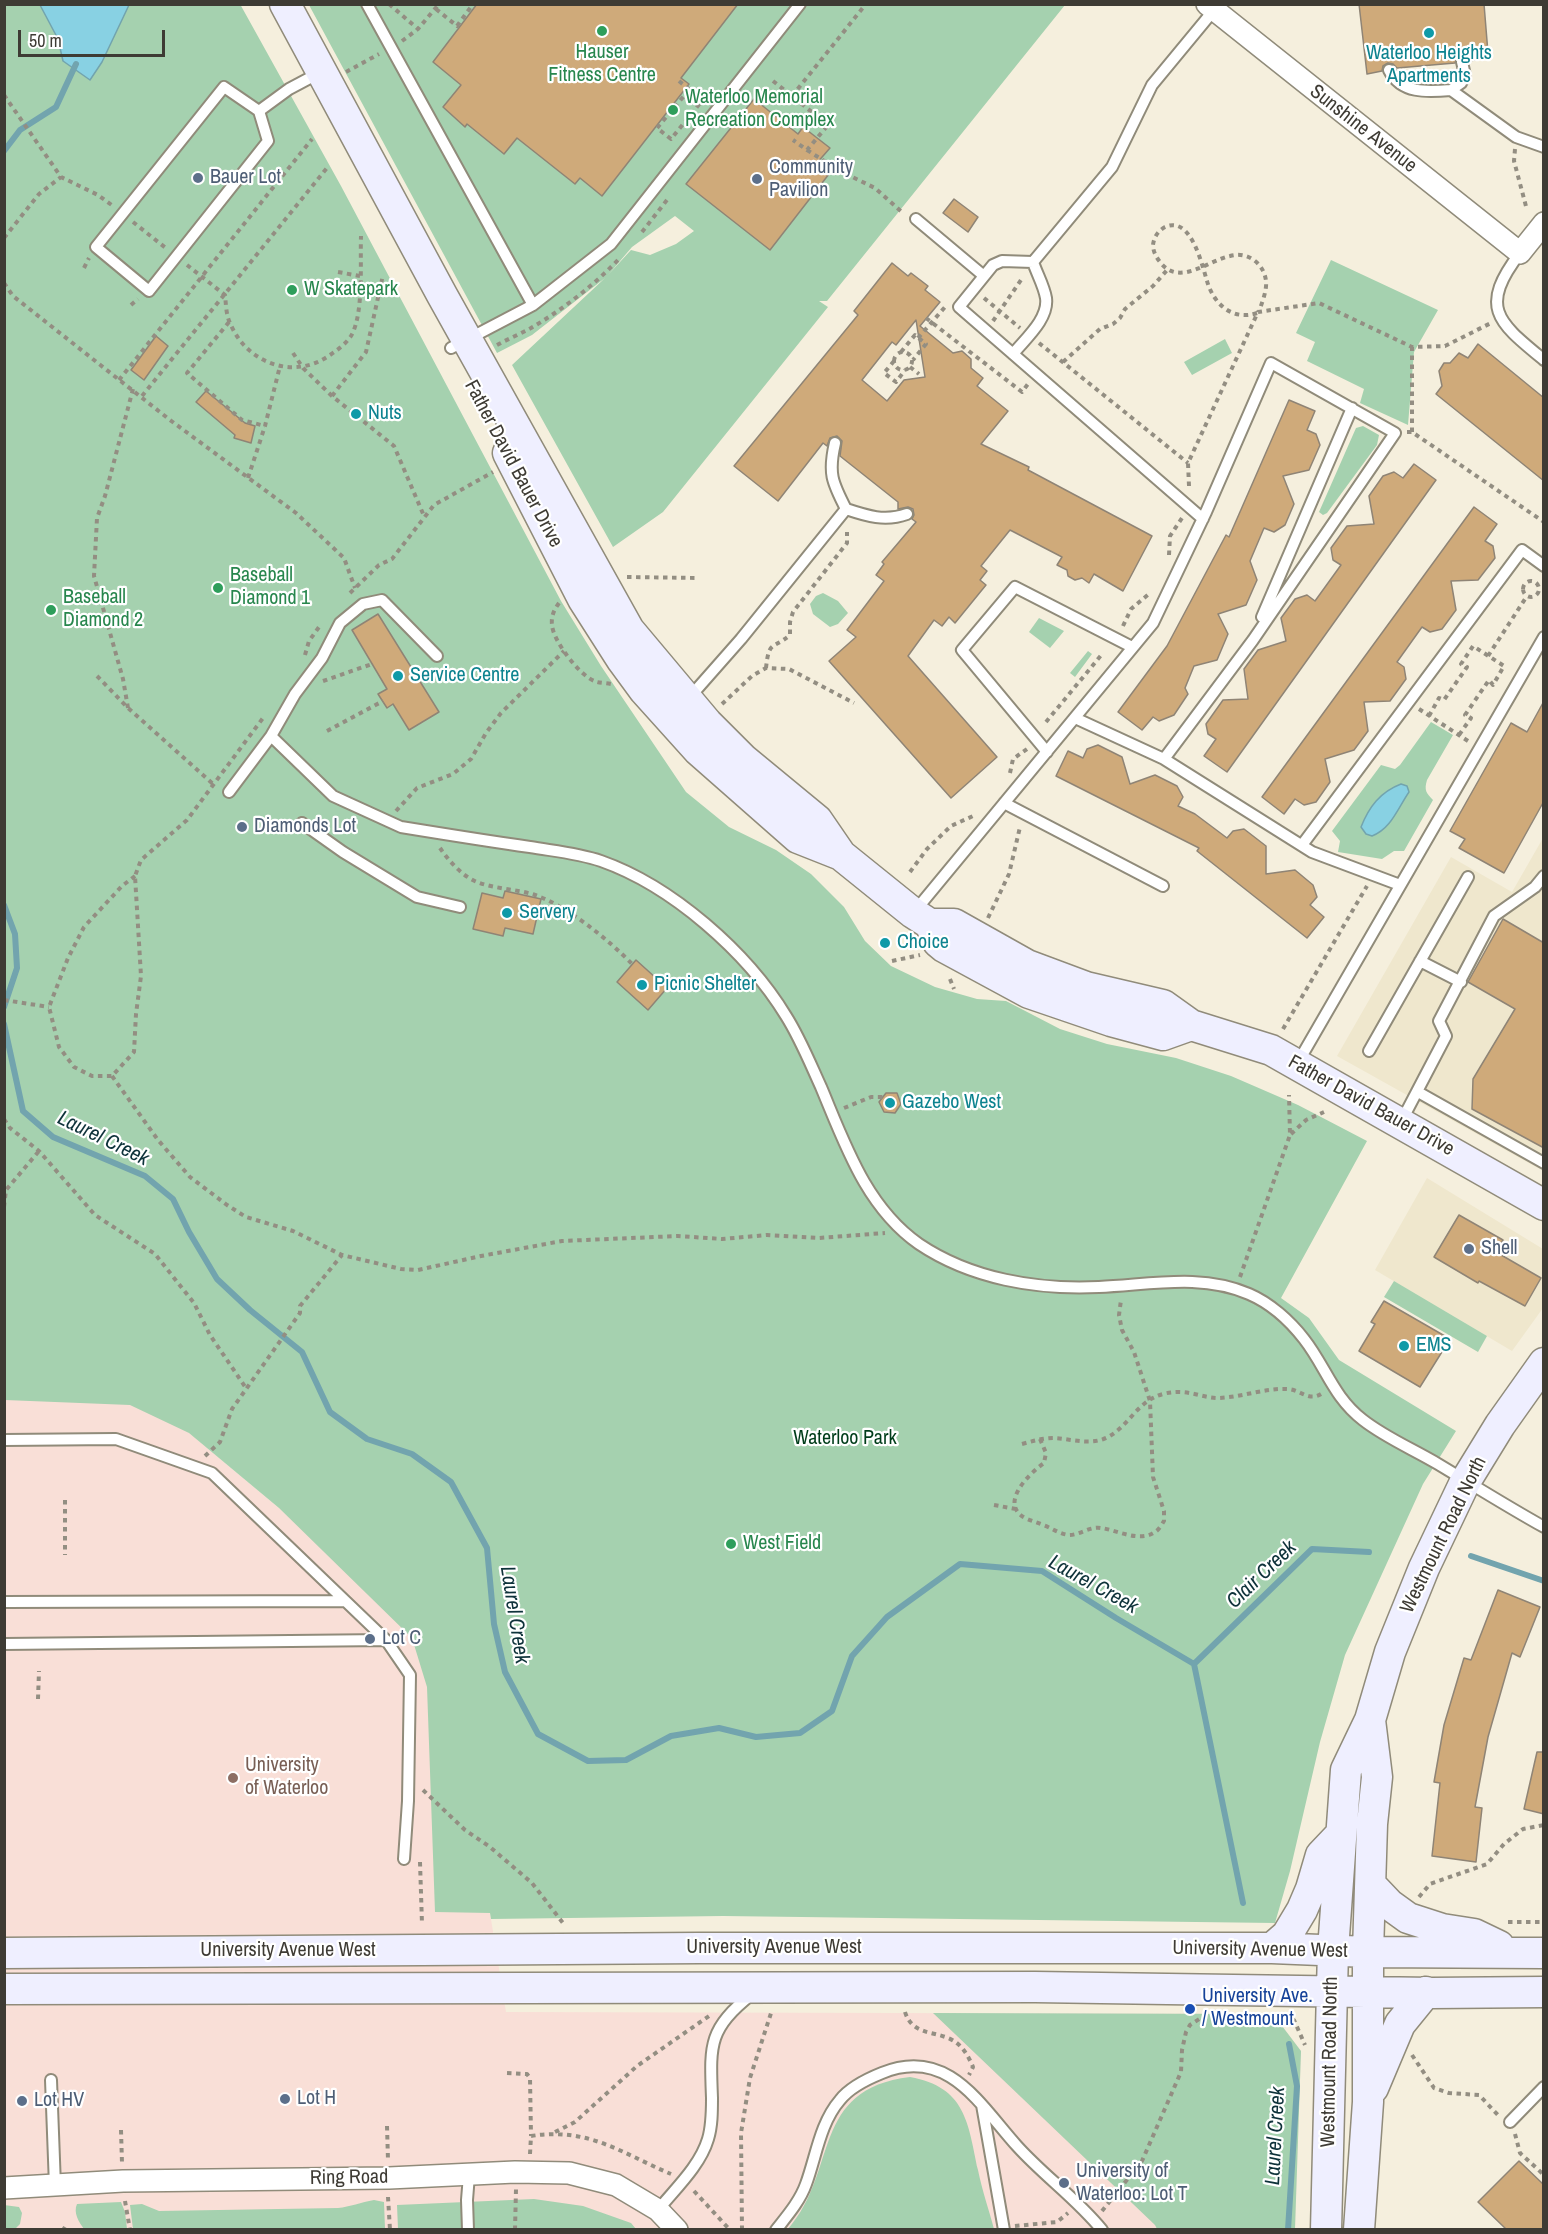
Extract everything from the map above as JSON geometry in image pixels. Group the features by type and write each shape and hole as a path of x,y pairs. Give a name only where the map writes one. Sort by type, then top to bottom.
{"main road":[{"name":"Father David Bauer Drive","path":"264,4 313,77 460,344 629,630 713,764 798,838 841,855 921,919 944,947 1029,993 1111,1021 1163,1035 1191,1025 1270,1050 1544,1205"},
{"name":"Father David Bauer Drive","path":"285,4 313,77"},
{"name":"Father David Bauer Drive","path":"460,344 512,460 600,626 622,660 678,710"},
{"name":"Westmount Road North","path":"1326,2229 1331,1990 1346,1770 1370,1720 1393,1642 1424,1568 1465,1482 1500,1425 1544,1363"},
{"name":"Westmount Road North","path":"1359,2229 1368,2102 1367,1990 1371,1824 1377,1777 1370,1720"},
{"path":"1272,1948 1287,1935 1299,1916 1311,1889 1320,1855 1340,1835"},
{"path":"1371,1885 1390,1905 1408,1918 1442,1929 1474,1935 1513,1953"},
{"name":"University Avenue West","path":"4,1953 699,1948 1272,1948 1368,1952 1544,1953"},
{"name":"University Avenue West","path":"4,1989 767,1998 1035,1987 1544,1992"},
{"path":"1368,2102 1400,2025 1426,1992"}],"street":[{"name":"Sunshine Avenue","path":"1210,7 1520,253"},
{"path":"1520,253 1544,223"},
{"name":"Ring Road","path":"4,2188 123,2181 389,2178 515,2172 580,2175 616,2185 658,2210 677,2229"}],"lane":[{"path":"367,4 533,305"},
{"path":"460,344 533,305 610,244 800,4"},
{"path":"1033,262 1112,167 1152,85 1210,7"},
{"path":"1389,70 1394,81 1408,87 1425,92 1450,90 1461,83 1465,75 1462,62"},
{"path":"259,111 289,88 313,77"},
{"path":"224,87 259,111 268,141 149,291 96,247 122,214 224,87"},
{"path":"1450,90 1516,137 1544,147"},
{"path":"916,219 984,276"},
{"path":"1520,253 1499,286 1497,302 1499,319 1509,332 1544,360"},
{"path":"1033,262 1002,261 993,265 959,307 1203,519"},
{"path":"1013,354 1045,314 1044,290 1033,262"},
{"path":"921,919 1004,803 1153,623 1203,519 1271,363 1395,433 1252,640 1164,759"},
{"path":"1252,640 1352,408"},
{"path":"835,443 830,464 832,479 846,509 883,519 895,519 907,514"},
{"path":"678,710 741,639 846,509"},
{"path":"1302,845 1522,550 1544,566"},
{"path":"1047,752 962,650 1015,587 1132,647"},
{"path":"229,792 271,736 301,685 322,658 340,623 363,604 382,600 437,656"},
{"path":"1297,1064 1544,637"},
{"path":"1075,718 1164,759 1312,852 1400,885"},
{"path":"271,736 333,796 386,822 401,827 598,860 654,885 688,908 756,975 786,1015 865,1184 879,1208 897,1227 943,1258 998,1278 1047,1286 1101,1287 1159,1281 1192,1281 1236,1289 1252,1295 1286,1318 1305,1340 1330,1384 1361,1419 1544,1527"},
{"path":"1004,803 1163,886"},
{"path":"302,822 343,852 417,897 460,907"},
{"path":"1401,1124 1446,1036 1439,1021 1494,915 1535,888 1544,876"},
{"path":"1369,1051 1468,877"},
{"path":"1420,961 1461,982"},
{"path":"1418,1092 1544,1163"},
{"path":"4,1440 116,1439 212,1473 386,1640 410,1675 408,1801 404,1859"},
{"path":"4,1602 345,1601"},
{"path":"4,1644 386,1640"},
{"path":"658,2210 702,2153 708,2139 712,2110 710,2059 715,2036 725,2017 767,1998"},
{"path":"776,2229 795,2205 806,2186 817,2146 839,2100 852,2088 889,2070 913,2066 939,2070 963,2086 981,2102 1018,2147 1102,2229"},
{"path":"51,2080 55,2186"},
{"path":"1507,2122 1544,2087"},
{"path":"981,2102 1003,2228"},
{"path":"468,2229 469,2175"}],"path":[{"path":"389,4 418,29"},
{"path":"409,37 439,4"},
{"path":"436,9 457,26 473,4"},
{"path":"792,96 866,4"},
{"path":"358,65 367,60"},
{"path":"679,81 702,100"},
{"path":"772,81 828,125 807,150"},
{"path":"689,90 657,128 671,139 713,87"},
{"path":"4,95 61,177 98,195 225,295 229,322 245,347 261,358 280,366 303,368 316,364 339,349 351,336 359,317 361,236"},
{"path":"1516,137 1514,161 1527,210"},
{"path":"119,380 312,139"},
{"path":"793,140 840,171 876,188 907,216 916,219"},
{"path":"142,396 327,168"},
{"path":"4,238 39,194 61,177"},
{"path":"1189,486 1188,464 1258,312 1264,298 1266,281 1262,269 1252,259 1243,255 1230,256 1202,267 1190,272 1177,273 1168,269 1156,257 1153,246 1155,237 1169,225 1188,231 1202,267 1208,286 1216,301 1228,312 1249,316 1258,312 1319,303 1412,347 1445,346 1499,319"},
{"path":"969,350 1000,312 1033,262"},
{"path":"1063,362 1100,329 1113,324 1120,318 1125,309 1154,286 1168,269"},
{"path":"338,272 360,276"},
{"path":"332,396 366,352 383,275"},
{"path":"4,283 13,296 119,380 296,513 344,558 356,588 379,565 392,559 434,505 512,460"},
{"path":"979,294 1020,328"},
{"path":"926,318 1022,392 1037,374"},
{"path":"229,322 187,372 242,420 265,426"},
{"path":"915,335 926,344 912,360 896,382 884,373 897,354 915,335"},
{"path":"1035,339 1188,464"},
{"path":"1412,347 1412,432"},
{"path":"901,352 908,353 912,360"},
{"path":"293,353 303,368 332,396 394,446 424,516"},
{"path":"894,361 897,368 908,368 919,374"},
{"path":"248,478 265,426 280,366"},
{"path":"128,708 123,679 94,576 97,518 133,389"},
{"path":"1395,433 1412,432 1544,522"},
{"path":"766,668 768,651 773,644 790,635 793,612 847,543 846,509"},
{"path":"1165,563 1169,554 1170,536 1183,517"},
{"path":"620,577 699,578"},
{"path":"1528,582 1538,585 1538,592 1533,596 1527,596 1524,586 1528,582"},
{"path":"1121,631 1131,609 1154,589"},
{"path":"1488,656 1527,596"},
{"path":"561,600 553,611 551,626 569,659 594,682 617,685"},
{"path":"1429,716 1439,698 1444,700 1467,667 1461,664 1473,646 1504,666 1492,685 1489,680 1465,715 1471,718 1459,735"},
{"path":"386,822 417,788 453,774 471,759 501,713 564,651"},
{"path":"1046,722 1103,653"},
{"path":"301,685 328,680 372,664"},
{"path":"717,709 752,676 766,668 789,669 854,703"},
{"path":"97,676 128,708 212,784 229,792"},
{"path":"327,730 383,701"},
{"path":"1408,702 1479,748"},
{"path":"1008,783 1013,759 1030,747"},
{"path":"135,876 122,886 84,927 68,958 49,1007 59,1047 74,1067 92,1076 112,1076 134,1052 141,976 135,876 141,860 187,820 212,784"},
{"path":"910,872 927,849 951,826 974,816"},
{"path":"985,924 1009,874 1021,825"},
{"path":"450,847 438,846 456,867 477,882 536,895 561,908 615,946 632,964"},
{"path":"1283,1030 1374,875"},
{"path":"4,1000 49,1007"},
{"path":"112,1076 158,1140 190,1177 226,1205 246,1217 293,1232 342,1254 401,1269 418,1270 562,1241 678,1236 722,1239 767,1235 819,1238 884,1233"},
{"path":"1236,1289 1290,1135 1289,1095"},
{"path":"832,1112 871,1097 883,1097"},
{"path":"1290,1135 1306,1120 1324,1112"},
{"path":"4,1119 10,1128 39,1151 95,1215 155,1254 194,1303 210,1335 246,1389"},
{"path":"4,1207 6,1190 39,1151"},
{"path":"878,1227 892,1239"},
{"path":"194,1467 220,1442 232,1409 300,1313 300,1305 342,1254"},
{"path":"994,1505 1016,1509 1024,1518 1067,1535 1079,1534 1098,1527 1128,1535 1155,1533 1164,1521 1164,1511 1153,1477 1149,1401 1134,1352 1122,1330 1119,1315 1121,1300 1112,1301"},
{"path":"1317,1386 1327,1400"},
{"path":"1022,1444 1040,1439 1094,1442 1108,1437 1138,1407 1160,1394 1178,1392 1206,1398 1293,1389 1308,1396 1315,1397 1321,1394"},
{"path":"1016,1509 1019,1487 1044,1463 1046,1453 1040,1439"},
{"path":"65,1500 65,1555"},
{"path":"38,1699 39,1671"},
{"path":"423,1790 465,1830 490,1847 532,1883 563,1923"},
{"path":"1414,1904 1430,1884 1487,1864 1513,1835 1523,1828 1544,1826"},
{"path":"742,2229 741,2133 767,1998"},
{"path":"903,2005 906,2016 922,2032 949,2038 968,2054 973,2067 963,2086"},
{"path":"1094,2220 1142,2161 1181,2072 1186,2032 1190,2025 1211,2012"},
{"path":"554,2133 575,2122 637,2066 710,2015"},
{"path":"1412,2054 1434,2088 1479,2095 1507,2122 1515,2134 1520,2153 1544,2175"},
{"path":"507,2073 527,2074 530,2078 531,2136"},
{"path":"387,2126 388,2149"},
{"path":"122,2130 122,2163"},
{"path":"515,2229 518,2200"},
{"path":"1003,2228 1058,2222 1078,2204"},
{"path":"389,2205 390,2229"},
{"path":"129,2219 130,2229"}],"shaded area":[{"path":"1543,838 1543,1171 1337,1056 1451,857 1512,892"},
{"path":"1427,1178 1543,1249 1543,1308 1512,1351 1375,1270"},
{"name":"University of Waterloo","path":"5,1362 120,1375 433,1637 491,1919 506,2012 1273,2014 1301,2051 1295,2229 5,2230"}],"green space":[{"name":"Waterloo Park","path":"240,4 341,186 561,601 601,666 686,792 729,827 776,850 811,874 844,907 865,941 891,966 935,987 977,999 1006,1001 1060,1029 1107,1044 1176,1058 1231,1076 1298,1105 1367,1141 1281,1298 1309,1318 1339,1360 1456,1431 1423,1484 1345,1655 1320,1742 1290,1871 1275,1923 723,1916 491,1919 490,1913 435,1912 427,1687 412,1638 279,1508 189,1433 130,1405 5,1400 5,5"},
{"name":"Waterloo Memorial Recreation Complex","path":"309,5 1065,5 827,301 819,301 828,307 663,512 613,547 512,365 605,278 532,335 497,353","holes":["675,216 694,231 676,244 650,255 631,250 608,275 632,247"]},
{"path":"1331,260 1438,310 1414,352 1408,425 1360,403 1364,389 1307,361 1315,342 1296,333"},
{"path":"1225,339 1232,353 1192,375 1184,362"},
{"path":"1363,426 1379,435 1377,445 1327,513 1323,515 1319,512 1356,428"},
{"path":"823,593 838,601 848,613 838,624 830,627 813,614 810,604 816,596"},
{"path":"1039,618 1064,631 1050,648 1029,632"},
{"path":"1088,651 1092,654 1075,677 1070,673"},
{"path":"1431,722 1453,735 1427,780 1426,791 1433,800 1404,851 1394,851 1382,859 1338,852 1340,841 1332,831 1381,765 1395,769 1400,765"},
{"path":"1394,1281 1487,1336 1478,1352 1384,1297"},
{"path":"933,2013 1273,2014 1301,2051 1295,2229 1157,2229"},
{"path":"910,2077 943,2089 961,2110 971,2137 981,2185 994,2229 788,2229 804,2206 841,2115 856,2098 878,2085"},
{"path":"534,2199 583,2206 631,2223 636,2229 398,2229 397,2205"},
{"path":"374,2200 384,2202 385,2229 133,2229 130,2205 142,2204 159,2211 338,2208"},
{"path":"121,2202 127,2229 84,2229 77,2217 77,2204"},
{"path":"4,2205 19,2207 22,2213 20,2224 15,2229 5,2229"}],"water":[{"path":"40,5 129,5 102,62 90,80 63,61 58,39"},
{"path":"1401,784 1407,786 1409,792 1394,817 1379,833 1372,836 1366,834 1361,827 1372,807 1387,791"}],"building":[{"path":"477,4 738,4 681,78 689,84 602,196 580,178 575,184 517,138 504,154 467,124 465,127 443,107 461,85 433,62"},
{"path":"1359,4 1484,4 1488,53 1482,59 1469,61 1467,57 1461,55 1457,57 1455,63 1397,68 1388,63 1383,66 1382,71 1367,74"},
{"name":"Community Pavilion","path":"754,99 798,134 803,127 830,148 816,164 829,174 770,250 686,184"},
{"path":"954,199 978,217 968,232 943,213"},
{"path":"892,263 908,276 911,273 928,286 925,290 940,302 920,326 953,353 962,351 971,359 971,368 983,378 977,386 1008,411 981,444 1029,467 1028,470 1152,536 1123,591 1094,574 1089,583 1082,578 1075,580 1068,576 1067,570 1057,565 1062,557 1010,530 981,566 987,571 980,580 986,585 955,623 949,617 942,626 934,620 908,656 997,757 951,798 829,661 856,637 847,630 884,581 876,575 884,564 882,562 916,522 912,519 913,509 908,507 898,509 898,502 840,456 842,441 837,436 830,438 827,446 823,443 778,501 734,466 858,315 854,311","holes":["916,320 925,377 904,380 887,401 862,380 892,342 896,345"]},
{"path":"156,336 168,346 144,380 131,370"},
{"path":"1478,344 1544,398 1544,481 1436,394 1442,386 1439,371 1444,363 1450,363 1459,353 1468,358"},
{"path":"206,391 245,423 255,426 251,443 234,438 235,435 196,402"},
{"path":"1289,400 1315,411 1307,430 1316,434 1320,445 1309,470 1283,476 1294,504 1285,525 1274,532 1264,528 1250,561 1257,580 1246,605 1218,614 1228,634 1217,660 1194,666 1185,688 1188,694 1174,715 1159,721 1153,717 1142,730 1118,712 1167,646 1226,535 1229,537"},
{"path":"1414,464 1436,480 1227,772 1204,756 1216,739 1208,734 1206,724 1223,700 1248,699 1244,669 1258,650 1286,641 1281,618 1295,599 1307,595 1315,601 1341,565 1333,560 1331,548 1347,526 1374,524 1369,496 1383,476 1394,472 1403,478"},
{"path":"1474,507 1497,524 1485,541 1493,546 1495,558 1478,580 1451,581 1456,610 1442,629 1430,632 1422,627 1397,662 1404,667 1406,679 1390,701 1364,702 1368,731 1354,750 1325,759 1330,782 1316,802 1304,805 1295,799 1284,814 1262,797"},
{"name":"Service Centre","path":"378,614 439,712 409,730 393,704 387,708 378,694 387,689 352,630"},
{"path":"1544,701 1544,801 1504,873 1459,848 1465,839 1450,831 1511,723 1527,732"},
{"path":"1098,745 1122,757 1130,784 1155,775 1177,786 1183,797 1178,806 1195,814 1227,838 1233,831 1244,829 1266,846 1266,874 1295,870 1313,885 1317,897 1310,905 1324,917 1307,938 1197,851 1199,848 1056,776 1068,751 1083,758 1087,749"},
{"name":"Servery","path":"505,891 541,899 533,934 505,928 503,936 473,929 482,893 503,898"},
{"path":"1503,919 1544,943 1544,1148 1472,1109 1473,1079 1515,1009 1468,982"},
{"name":"Picnic Shelter","path":"636,960 667,988 648,1010 617,982"},
{"name":"Gazebo West","path":"886,1093 897,1093 901,1104 895,1113 884,1112 879,1102"},
{"path":"1459,1215 1503,1240 1496,1252 1541,1278 1525,1306 1479,1281 1478,1283 1434,1257"},
{"name":"EMS","path":"1384,1301 1450,1339 1420,1387 1359,1351 1375,1324 1371,1322"},
{"path":"1498,1590 1540,1607 1520,1657 1512,1653 1488,1737 1475,1807 1482,1808 1476,1862 1432,1856 1440,1783 1434,1782 1444,1725 1464,1658 1471,1660"},
{"path":"1537,1752 1544,1752 1544,1814 1524,1809"},
{"path":"1519,2161 1544,2185 1544,2229 1506,2229 1478,2202"}],"waterway":[{"name":"Laurel Creek","path":"4,151 20,130 56,107 76,64"},
{"name":"Laurel Creek","path":"4,905 15,934 17,968 4,1007"},
{"name":"Laurel Creek","path":"4,1024 23,1111 53,1137 145,1176 173,1199 189,1232 217,1279 250,1310 302,1352 330,1412 367,1439 412,1454 451,1482 487,1548 494,1624 505,1672 538,1734 588,1761 626,1760 671,1736 719,1728 756,1737 800,1733 832,1711 852,1656 887,1617 960,1564 1042,1571 1194,1664 1243,1903"},
{"name":"Clair Creek","path":"1194,1664 1312,1549 1369,1552"},
{"name":"Clair Creek","path":"1471,1556 1544,1581"},
{"name":"Laurel Creek","path":"1288,2230 1297,2086 1289,2044"}],"place":[{"name":"Hauser Fitness Centre","path":"602,31"},
{"name":"Waterloo Heights Apartments","path":"1429,33"},
{"name":"Waterloo Memorial Recreation Complex","path":"673,110"},
{"name":"Bauer Lot","path":"198,178"},
{"name":"Community Pavilion","path":"757,179"},
{"name":"W Skatepark","path":"292,290"},
{"name":"Nuts","path":"356,414"},
{"name":"Baseball Diamond 1","path":"218,588"},
{"name":"Baseball Diamond 2","path":"51,610"},
{"name":"Service Centre","path":"398,676"},
{"name":"Diamonds Lot","path":"242,827"},
{"name":"Servery","path":"507,913"},
{"name":"Choice","path":"885,943"},
{"name":"Picnic Shelter","path":"642,985"},
{"name":"Gazebo West","path":"890,1103"},
{"name":"Shell","path":"1469,1249"},
{"name":"EMS","path":"1404,1346"},
{"name":"West Field","path":"731,1544"},
{"name":"Lot C","path":"370,1639"},
{"name":"University of Waterloo","path":"233,1778"},
{"name":"University Ave. / Westmount","path":"1190,2009"},
{"name":"Lot H","path":"285,2099"},
{"name":"Lot HV","path":"22,2101"},
{"name":"University of Waterloo: Lot T","path":"1064,2183"}]}
